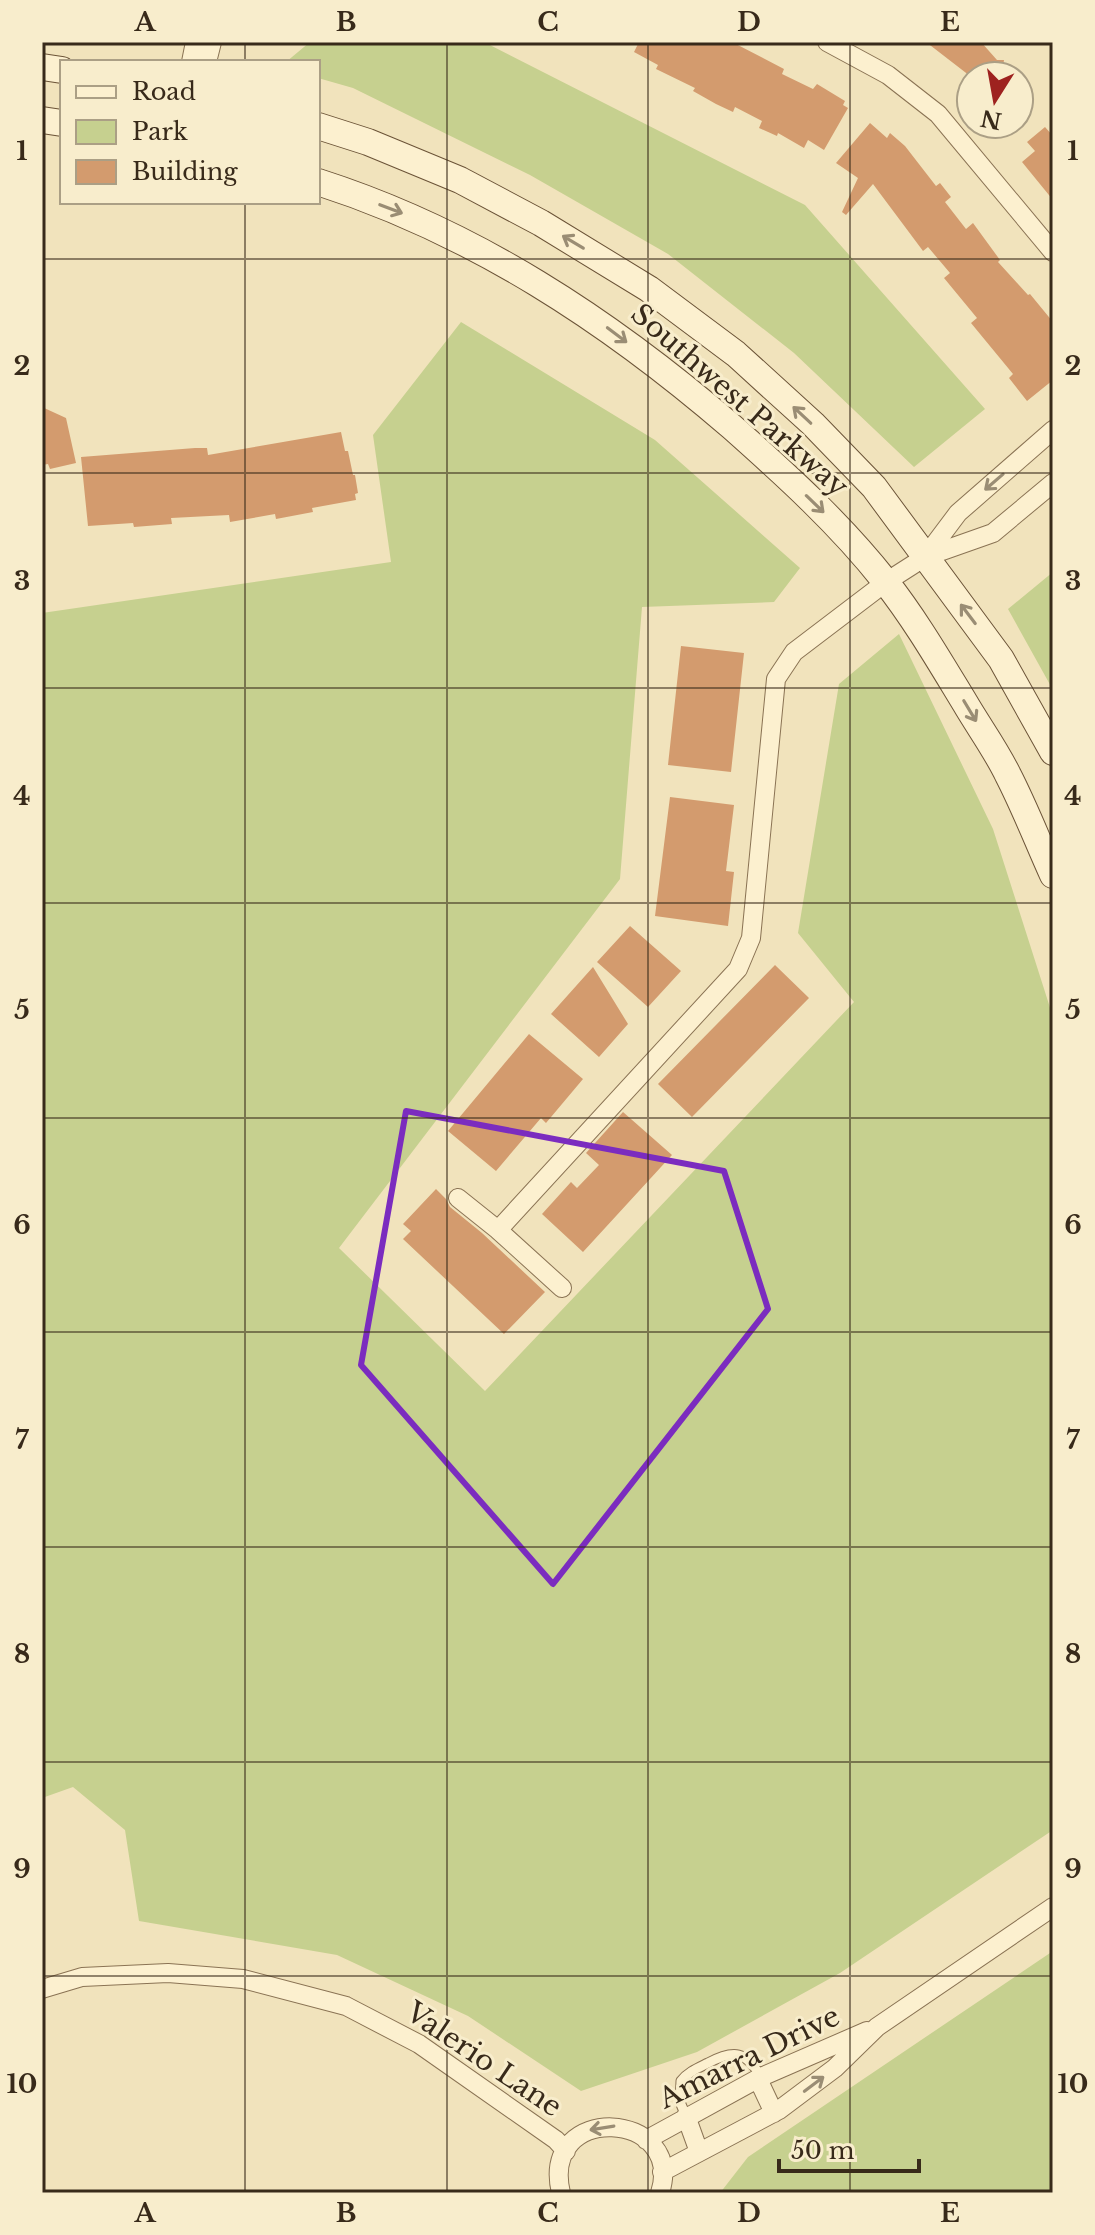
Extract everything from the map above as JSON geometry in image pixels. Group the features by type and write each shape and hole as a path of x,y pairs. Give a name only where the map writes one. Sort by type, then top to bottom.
{"main road":[{"name":"Southwest Parkway","path":"320,127 368,142 460,180 541,223 649,289 736,354 813,424 874,487 1001,659 1053,752"},
{"name":"Southwest Parkway","path":"320,183 420,220 504,262 591,316 675,378 777,467 841,529 886,582 926,640 1008,774 1053,875"}],"street":[{"path":"827,42 888,75 938,114 1053,252"},
{"path":"925,557 958,513 1053,430"},
{"path":"498,1230 738,969 751,938 776,679 794,652 886,582 925,557 993,533 1053,483"},
{"path":"458,1198 562,1288"},
{"name":"Amarra Drive","path":"662,2172 774,2113 835,2068 877,2027 1053,1907"},
{"name":"Valerio Lane","path":"42,1989 82,1977 168,1973 243,1979 346,2006 419,2044 556,2140 566,2151"},
{"name":"Amarra Drive","path":"646,2140 760,2078 877,2027"},
{"path":"760,2078 774,2113"},
{"path":"686,2116 699,2152"},
{"path":"561,2193 560,2166 566,2151 588,2130 603,2126 619,2126 633,2131 654,2149 662,2172 660,2193"}],"lane":[{"path":"686,2116 680,2102 681,2081 721,2055 735,2054 748,2058 760,2078"}],"highlighted area":[{"path":"406,1111 724,1171 768,1309 553,1584 361,1365"}],"green space":[{"path":"310,42 484,42 805,205 985,409 914,467 794,353 668,254 530,175 353,88 320,79 320,60 288,60"},
{"path":"461,322 655,440 800,568 774,602 642,607 620,879 339,1248 485,1391 854,1002 798,933 839,684 899,634 993,829 1053,1017 1053,1830 840,1973 697,2052 581,2091 468,2016 337,1955 139,1921 125,1830 73,1787 42,1798 42,613 391,562 373,435"},
{"path":"1053,572 1053,690 1008,609"},
{"path":"1053,1951 1053,2193 720,2193 748,2157"}],"building":[{"path":"639,42 732,42 784,69 782,74 813,89 817,84 845,101 843,105 848,108 824,150 808,140 804,148 778,133 777,136 759,128 762,121 735,107 733,112 716,104 693,91 695,88 656,69 658,65 634,52"},
{"path":"926,42 981,42 997,60 955,60 955,64"},
{"path":"870,123 887,138 890,133 905,146 936,186 940,183 951,197 945,202 966,229 973,223 1000,260 998,262 1053,322 1053,380 1027,401 1009,378 1013,374 971,323 977,318 944,278 950,273 928,247 923,251 873,184 846,215 842,212 858,178 836,163"},
{"path":"1045,127 1053,136 1053,200 1022,162 1035,151 1027,142 1035,140 1035,135"},
{"path":"42,407 66,418 76,463 50,469 48,464 42,465"},
{"path":"341,432 355,475 356,500 276,519 275,514 230,522 229,515 171,518 172,524 134,527 133,523 88,526 81,457 195,448 207,448 208,455"},
{"path":"681,646 744,653 731,772 668,765"},
{"path":"670,797 734,805 726,871 734,872 728,926 655,916"},
{"path":"630,926 681,971 648,1007 597,962"},
{"path":"775,965 809,998 692,1117 658,1084"},
{"path":"593,967 628,1024 599,1057 551,1014"},
{"path":"529,1034 583,1079 546,1123 541,1118 496,1171 448,1131"},
{"path":"623,1112 672,1155 583,1252 542,1214 571,1182 577,1188 599,1165 586,1153"},
{"path":"436,1189 450,1207 545,1292 504,1334 403,1239 411,1231 403,1224"}]}
